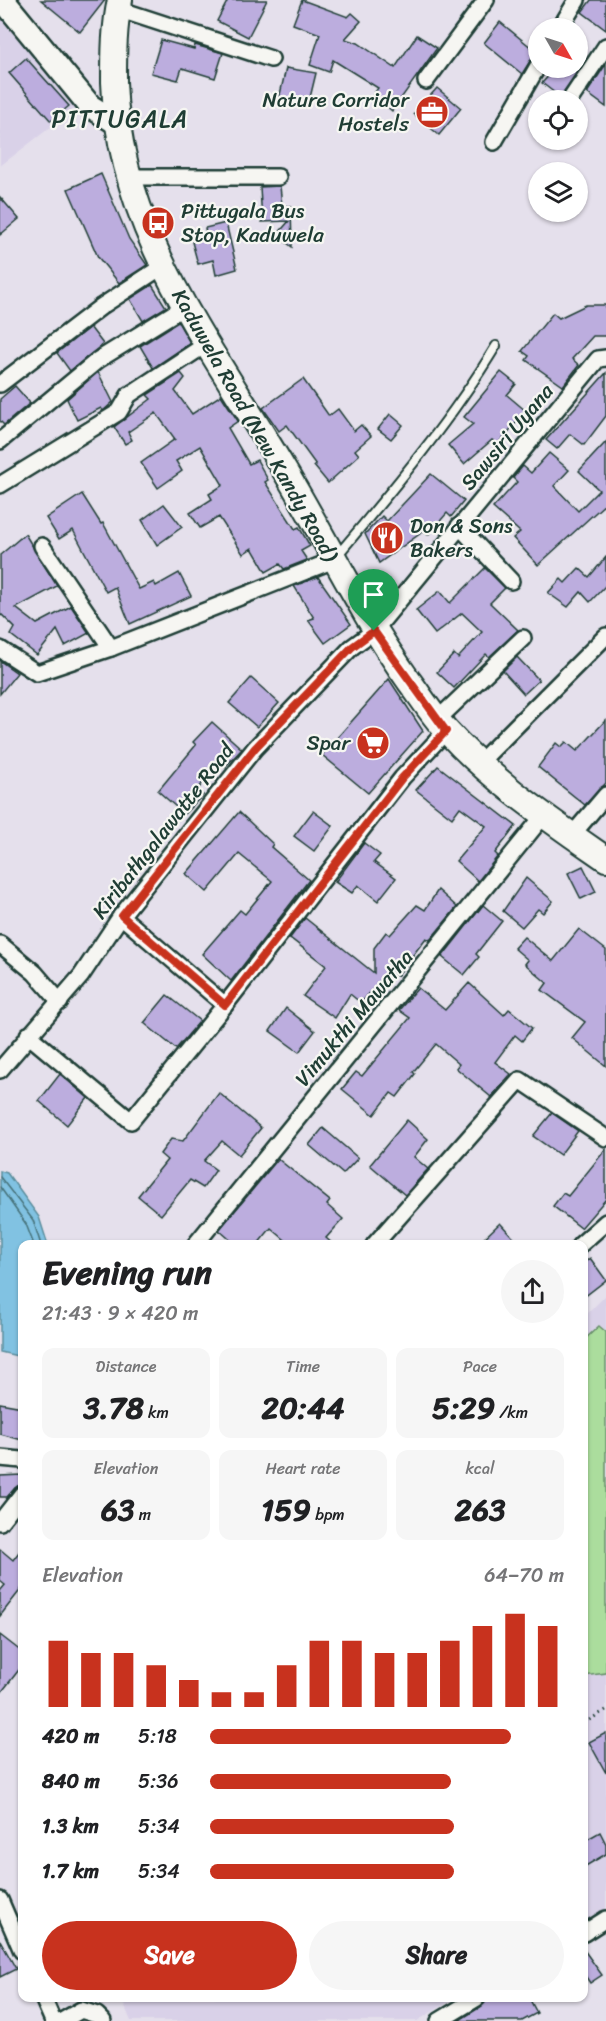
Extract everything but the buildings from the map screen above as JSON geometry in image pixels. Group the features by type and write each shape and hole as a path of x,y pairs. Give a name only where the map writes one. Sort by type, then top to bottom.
{"main road":[{"path":"3,0 90,106 116,122"},
{"name":"Kaduwela Road (New Kandy Road)","path":"119,5 114,58 116,122 127,177 163,266 205,345 284,468 374,631 441,725 479,763 544,815 606,859"}],"street":[{"path":"426,81 486,0"},
{"path":"567,18 577,0"},
{"path":"119,5 271,59"},
{"path":"577,90 606,46"},
{"path":"494,142 531,78"},
{"path":"127,177 278,177"},
{"path":"0,384 102,306 163,266"},
{"path":"0,441 98,360 184,307"},
{"path":"0,485 119,411 129,395 205,345"},
{"name":"Sawsiri Uyana","path":"374,631 598,358 606,358"},
{"path":"459,526 512,581"},
{"path":"42,546 111,648"},
{"path":"0,649 38,673 111,648 334,560"},
{"name":"Kiribathgalawatte Road","path":"0,1070 28,1035 60,1002 122,916 255,748 352,647 374,631"},
{"path":"479,763 606,636"},
{"path":"28,1035 131,1121 225,1005 441,725 523,638"},
{"path":"572,835 606,795"},
{"name":"Vimukthi Mawatha","path":"199,1240 544,815"},
{"path":"122,916 225,1005"},
{"path":"0,944 34,974 60,1002"},
{"path":"378,1240 520,1080 606,1138"},
{"path":"586,1240 606,1222"},
{"path":"0,1458 18,1460"},
{"path":"0,1522 18,1499"},
{"path":"0,1900 18,1942"},
{"path":"588,1930 606,1919"},
{"path":"45,2002 53,2021"},
{"path":"439,2021 470,2002"},
{"path":"62,2021 81,2010 97,2014 103,2021"}],"lane":[{"path":"334,560 433,441 496,346"}],"path":[{"path":"588,1721 606,1710"}],"shaded area":[{"path":"0,11 22,43 62,91 78,106 0,166"},
{"path":"606,1295 606,1912 588,1923 588,1313"},
{"path":"123,2002 448,2002 417,2021 131,2021"}],"green space":[{"path":"599,1326 606,1332 606,1673 588,1675 588,1336"}],"water":[{"path":"0,1171 7,1173 39,1217 46,1240 18,1240 18,1356 0,1352"}],"place":[{"name":"Nature Corridor Hostels","path":"432,112"},
{"name":"Pittugala Bus Stop, Kaduwela","path":"158,223"},
{"name":"Don & Sons Bakers","path":"387,538"},
{"name":"Spar","path":"373,743"}],"district":[{"name":"PITTUGALA","path":"120,119"}],"route":[{"path":"374,631 446,731 426,756 402,778 225,1005 122,916 255,748 352,647 374,631"}]}
